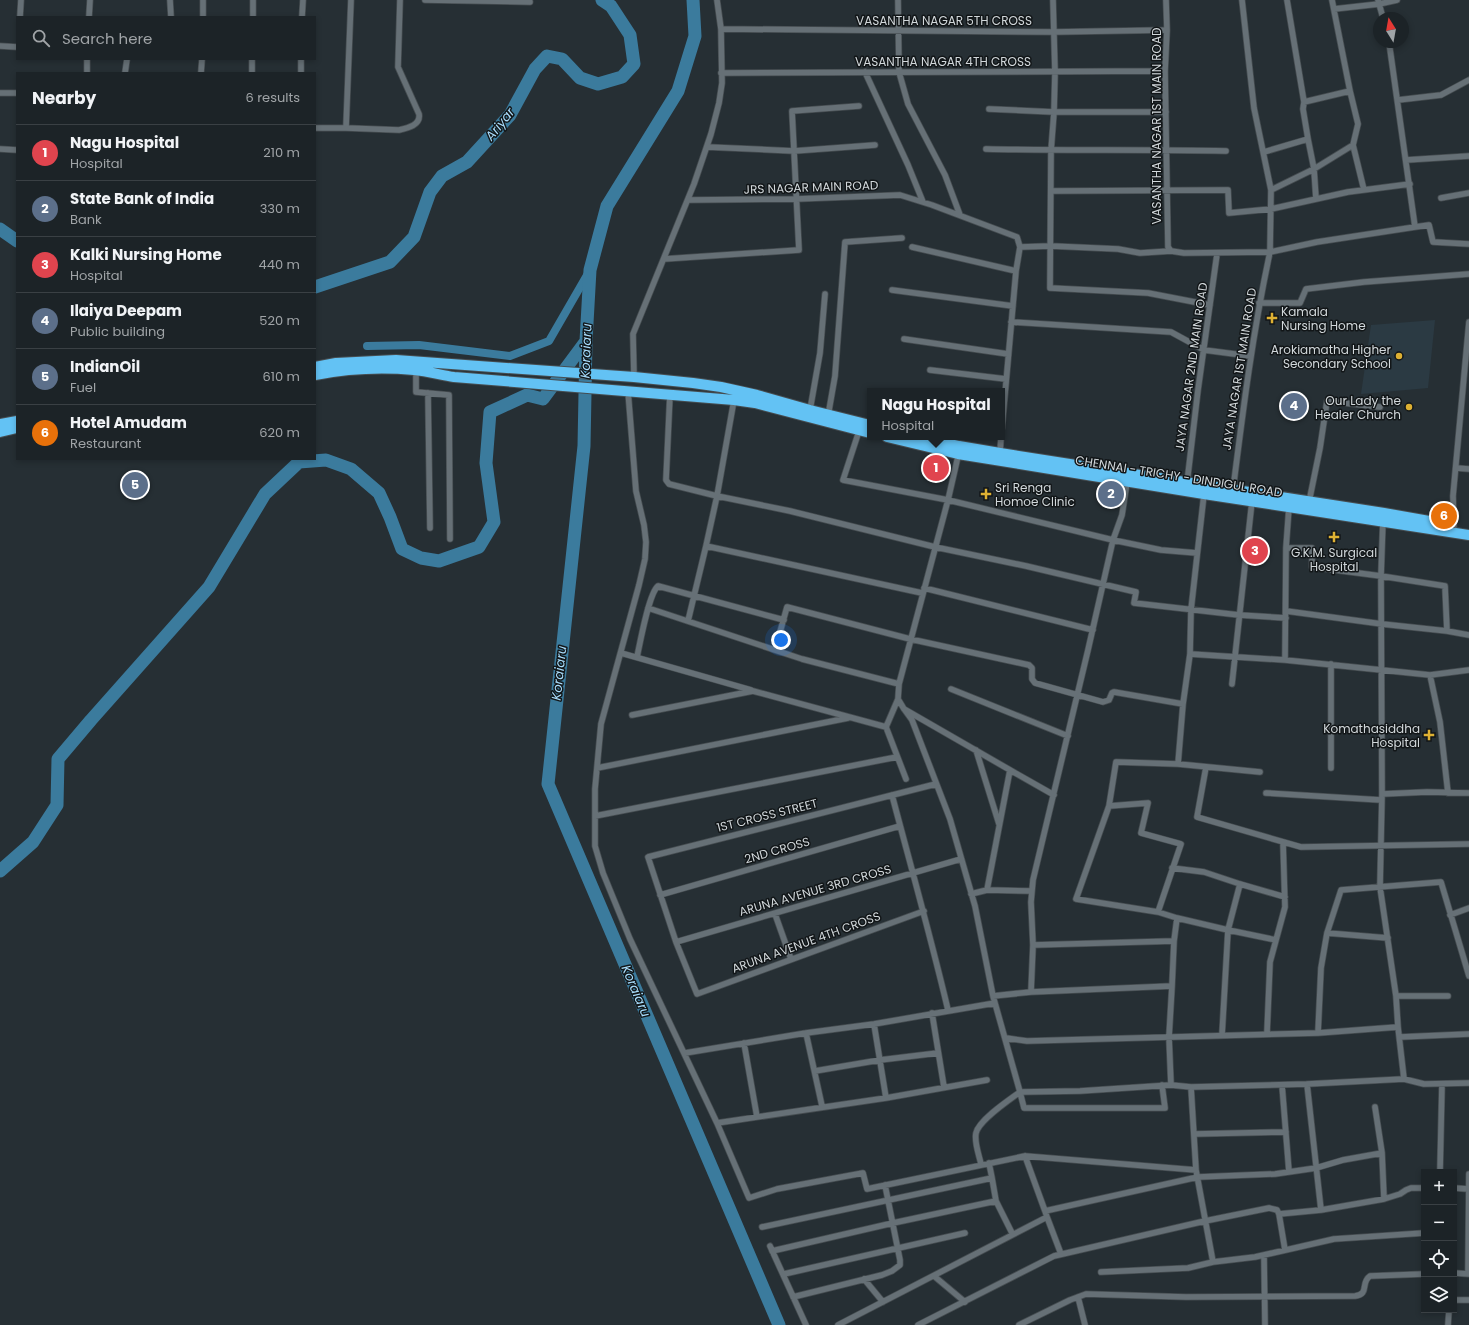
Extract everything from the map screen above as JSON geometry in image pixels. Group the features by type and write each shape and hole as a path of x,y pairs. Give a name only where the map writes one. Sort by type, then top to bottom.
{"highway":[{"path":"316,367 336,363 396,360 475,367 630,377 720,387 757,395 810,410 827,418 867,432"},
{"path":"316,375 383,368 416,370 454,377 734,400 867,425"},
{"path":"0,424 16,421"},
{"path":"0,432 16,428"},
{"name":"CHENNAI - TRICHY - DINDIGUL ROAD","path":"904,440 1127,482 1232,490 1309,502 1469,535"},
{"name":"CHENNAI - TRICHY - DINDIGUL ROAD","path":"930,440 959,450 1000,454 1186,487 1204,494 1289,507 1469,528"}],"street":[{"path":"20,0 20,16"},
{"path":"89,16 90,0"},
{"path":"170,0 171,16"},
{"path":"203,0 203,16"},
{"path":"253,0 253,16"},
{"path":"302,16 303,0"},
{"path":"346,128 352,0"},
{"path":"316,128 399,130 416,123 418,120 418,114 398,67 400,0"},
{"path":"424,0 530,2"},
{"path":"630,377 633,334 688,200 707,147 719,104 722,83 721,29 717,0"},
{"path":"898,0 899,72 908,104 945,175 960,215"},
{"path":"1053,0 1055,72 1051,151 1050,288 1148,292 1210,305"},
{"name":"VASANTHA NAGAR 1ST MAIN ROAD","path":"1166,0 1168,246 1171,251"},
{"name":"JAYA NAGAR 1ST MAIN ROAD","path":"1232,490 1250,356 1270,252 1271,208 1271,190 1254,108 1242,0"},
{"path":"1287,0 1304,102 1303,109 1314,169 1316,199"},
{"path":"1332,0 1358,124 1353,145 1364,190"},
{"path":"1334,9 1397,0"},
{"path":"1379,2 1381,12"},
{"name":"VASANTHA NAGAR 5TH CROSS","path":"721,29 1053,32 1167,30"},
{"path":"0,46 16,47"},
{"path":"1390,48 1416,227"},
{"path":"87,60 87,72"},
{"path":"125,72 128,60"},
{"path":"201,72 202,60"},
{"path":"252,60 252,72"},
{"path":"301,72 302,60"},
{"name":"VASANTHA NAGAR 4TH CROSS","path":"721,73 1166,71"},
{"path":"865,72 908,165 923,202"},
{"path":"1398,100 1442,94 1469,80"},
{"path":"1304,102 1350,91"},
{"path":"0,93 16,94"},
{"path":"664,259 799,250 792,111 859,106"},
{"path":"989,109 1054,112 1166,112"},
{"path":"1264,152 1308,139"},
{"path":"707,147 794,151 875,145"},
{"path":"1271,190 1314,169 1353,145"},
{"path":"0,149 16,150"},
{"path":"986,149 1051,151 1226,151"},
{"path":"1406,160 1469,156"},
{"path":"1051,191 1228,190 1229,213 1271,208 1364,190 1410,184"},
{"path":"1441,198 1469,194"},
{"name":"JRS NAGAR MAIN ROAD","path":"688,200 796,199 900,195 960,215 1017,237 1020,247"},
{"path":"1005,391 1016,271 1020,247 1051,246 1118,249 1140,253 1171,251 1217,254 1270,252 1317,242 1429,225 1433,242 1469,244"},
{"path":"827,418 835,376 845,242 902,238"},
{"path":"912,247 1016,271"},
{"name":"JAYA NAGAR 2ND MAIN ROAD","path":"1186,487 1217,254"},
{"path":"1259,303 1300,303 1306,289 1364,282 1469,274"},
{"path":"892,290 1013,306"},
{"path":"810,410 820,353 825,294"},
{"path":"1011,322 1171,332 1204,350 1250,356"},
{"path":"1454,526 1453,496 1469,322"},
{"path":"904,339 1008,354"},
{"path":"416,370 416,392 449,396 450,539"},
{"path":"930,370 1006,379"},
{"path":"624,390 636,491 644,525 646,542 645,559 601,724 597,768 595,846 603,873 630,939 685,1053 749,1198 776,1189 864,1173 867,1189 1025,1156 1196,1170"},
{"path":"428,393 430,528"},
{"path":"670,394 666,480 669,484 717,496 790,511 935,547 1026,566 1136,592 1134,603 1239,616 1286,618"},
{"path":"688,621 717,496 734,400"},
{"path":"1309,502 1320,448 1327,401 1380,407"},
{"path":"859,430 843,480 948,500 1113,540 1161,550 1197,553"},
{"path":"1000,454 1001,440"},
{"path":"906,779 886,728 898,699 899,684 910,639 948,500 959,450"},
{"path":"1456,468 1469,469"},
{"path":"1031,992 1033,945 1031,891 1104,585 1113,540 1122,515 1127,482"},
{"path":"1178,764 1183,704 1190,654 1192,610 1204,494"},
{"path":"1232,684 1252,501"},
{"path":"1285,660 1286,548 1289,507"},
{"path":"1383,517 1381,576 1382,797 1380,887 1396,996 1404,1079"},
{"path":"706,546 923,591 1093,630"},
{"path":"1286,548 1312,548 1312,567 1445,586 1447,631"},
{"path":"637,657 648,608 655,588 658,586 784,620"},
{"path":"775,650 787,607 910,639 1029,666 1032,668 1032,679 1035,683 1103,702 1109,700 1114,692 1183,704"},
{"path":"648,608 802,659 899,684"},
{"path":"1286,611 1469,635"},
{"path":"621,653 886,728"},
{"path":"1190,654 1331,664 1430,675 1469,670"},
{"path":"1331,664 1331,768"},
{"path":"1430,675 1440,722 1448,792"},
{"path":"951,689 1068,736"},
{"path":"632,715 753,690"},
{"path":"898,699 912,720 950,819 975,906 993,996 1006,1038 1024,1108 1165,1108 1162,1085"},
{"path":"904,709 1054,795"},
{"path":"597,768 849,717"},
{"path":"976,750 999,825"},
{"path":"595,816 897,757"},
{"path":"1260,772 1178,764 1116,762 1109,806 1076,899 1158,912 1177,918 1276,940"},
{"path":"1206,767 1197,816 1300,847 1469,844"},
{"path":"987,890 1010,770"},
{"name":"1ST CROSS STREET","path":"660,895 648,857 936,784"},
{"path":"1266,793 1382,797 1448,792 1469,793"},
{"path":"892,795 912,873 924,911 948,1010"},
{"path":"1109,806 1148,803 1141,833 1181,844 1158,912"},
{"name":"2ND CROSS","path":"660,895 900,826"},
{"path":"1267,1033 1270,962 1284,907 1285,897 1283,842"},
{"name":"ARUNA AVENUE 3RD CROSS","path":"676,942 961,859"},
{"path":"1172,868 1204,872 1285,897"},
{"path":"1318,1033 1321,968 1327,933 1341,890 1441,882 1450,915 1467,962 1469,976"},
{"path":"1222,1035 1228,930 1240,884"},
{"path":"971,894 987,890 1031,891"},
{"path":"660,895 676,942"},
{"path":"1450,915 1469,908"},
{"name":"ARUNA AVENUE 4TH CROSS","path":"676,942 697,994 924,911"},
{"path":"775,914 791,959"},
{"path":"1171,1085 1170,1037 1174,941 1177,918"},
{"path":"1327,933 1388,938"},
{"path":"1033,945 1174,941"},
{"path":"993,996 1031,992 1172,986"},
{"path":"1396,996 1448,996"},
{"path":"685,1053 806,1033 874,1024 995,1002"},
{"path":"932,1013 944,1087"},
{"path":"874,1024 886,1098"},
{"path":"1006,1038 1027,1041 1267,1033 1318,1033 1398,1027"},
{"path":"806,1033 822,1106"},
{"path":"1400,1038 1469,1034"},
{"path":"744,1043 757,1117"},
{"path":"815,1071 880,1060 938,1053"},
{"path":"981,1164 976,1142 976,1133 989,1116 1020,1092 1080,1091 1162,1085 1191,1087 1282,1085 1404,1079 1424,1084 1469,1083"},
{"path":"717,1123 822,1106 886,1098 987,1080"},
{"path":"1307,1084 1321,1210"},
{"path":"1440,1169 1442,1084"},
{"path":"1282,1085 1289,1172"},
{"path":"1191,1087 1196,1170 1213,1262"},
{"path":"1375,1107 1382,1154 1384,1200"},
{"path":"1194,1134 1286,1132"},
{"path":"838,1325 934,1276 1046,1214 1198,1177 1275,1174 1316,1168 1343,1160 1382,1154"},
{"path":"1025,1156 1061,1254"},
{"path":"989,1163 996,1201 1012,1234"},
{"path":"1457,1273 1468,1274 1469,1174"},
{"path":"762,1227 992,1178"},
{"path":"793,1296 864,1279 897,1268 901,1263 885,1185"},
{"path":"1279,1214 1321,1210 1384,1200 1412,1188 1421,1188"},
{"path":"1457,1188 1468,1189"},
{"path":"806,1325 771,1248 996,1201"},
{"path":"918,1325 1054,1256 1206,1220 1270,1208 1277,1210 1285,1250"},
{"path":"784,1274 965,1233"},
{"path":"1101,1272 1188,1268 1213,1262 1264,1255 1334,1239 1421,1233"},
{"path":"1264,1255 1265,1325"},
{"path":"1019,1325 1086,1294 1095,1293 1186,1297 1355,1296 1364,1292 1366,1280 1370,1276 1421,1274"},
{"path":"934,1276 965,1302"},
{"path":"864,1279 883,1302"},
{"path":"1078,1297 1085,1325"},
{"path":"1457,1300 1469,1300"},
{"path":"1448,1325 1449,1313"}],"shaded area":[{"name":"Arokiamatha Higher Secondary School","path":"1435,320 1428,388 1361,394 1371,325"}],"waterway":[{"name":"Ariyar","path":"316,287 390,262 414,237 430,192 442,176 467,162 510,115 535,69 547,56 562,59 580,78 598,84 622,77 634,64 630,35 611,6 602,0"},
{"name":"Koraiaru","path":"693,0 695,36 678,91 607,206 590,270 586,341 584,446 548,784 779,1325"},
{"name":"Ariyar","path":"0,229 16,240"},
{"path":"367,346 419,345 510,356 549,341 590,270"},
{"path":"0,871 33,842 57,805 58,759 209,587 265,494 299,462 326,460 351,469 379,493 402,549 421,558 439,561 479,547 494,522 486,463 490,412 527,395 543,399 586,341"}],"place":[{"name":"Kamala Nursing Home","path":"1272,318"},
{"name":"Arokiamatha Higher Secondary School","path":"1399,356"},
{"name":"Ilaiya Deepam","path":"1294,406"},
{"name":"Our Lady the Healer Church","path":"1409,407"},
{"name":"Nagu Hospital","path":"936,468"},
{"name":"IndianOil","path":"135,485"},
{"name":"Sri Renga Homoe Clinic","path":"986,494"},
{"name":"State Bank of India","path":"1111,494"},
{"name":"Hotel Amudam","path":"1444,516"},
{"name":"G.K.M. Surgical Hospital","path":"1334,537"},
{"name":"Kalki Nursing Home","path":"1255,551"},
{"name":"Komathasiddha Hospital","path":"1429,735"}]}
